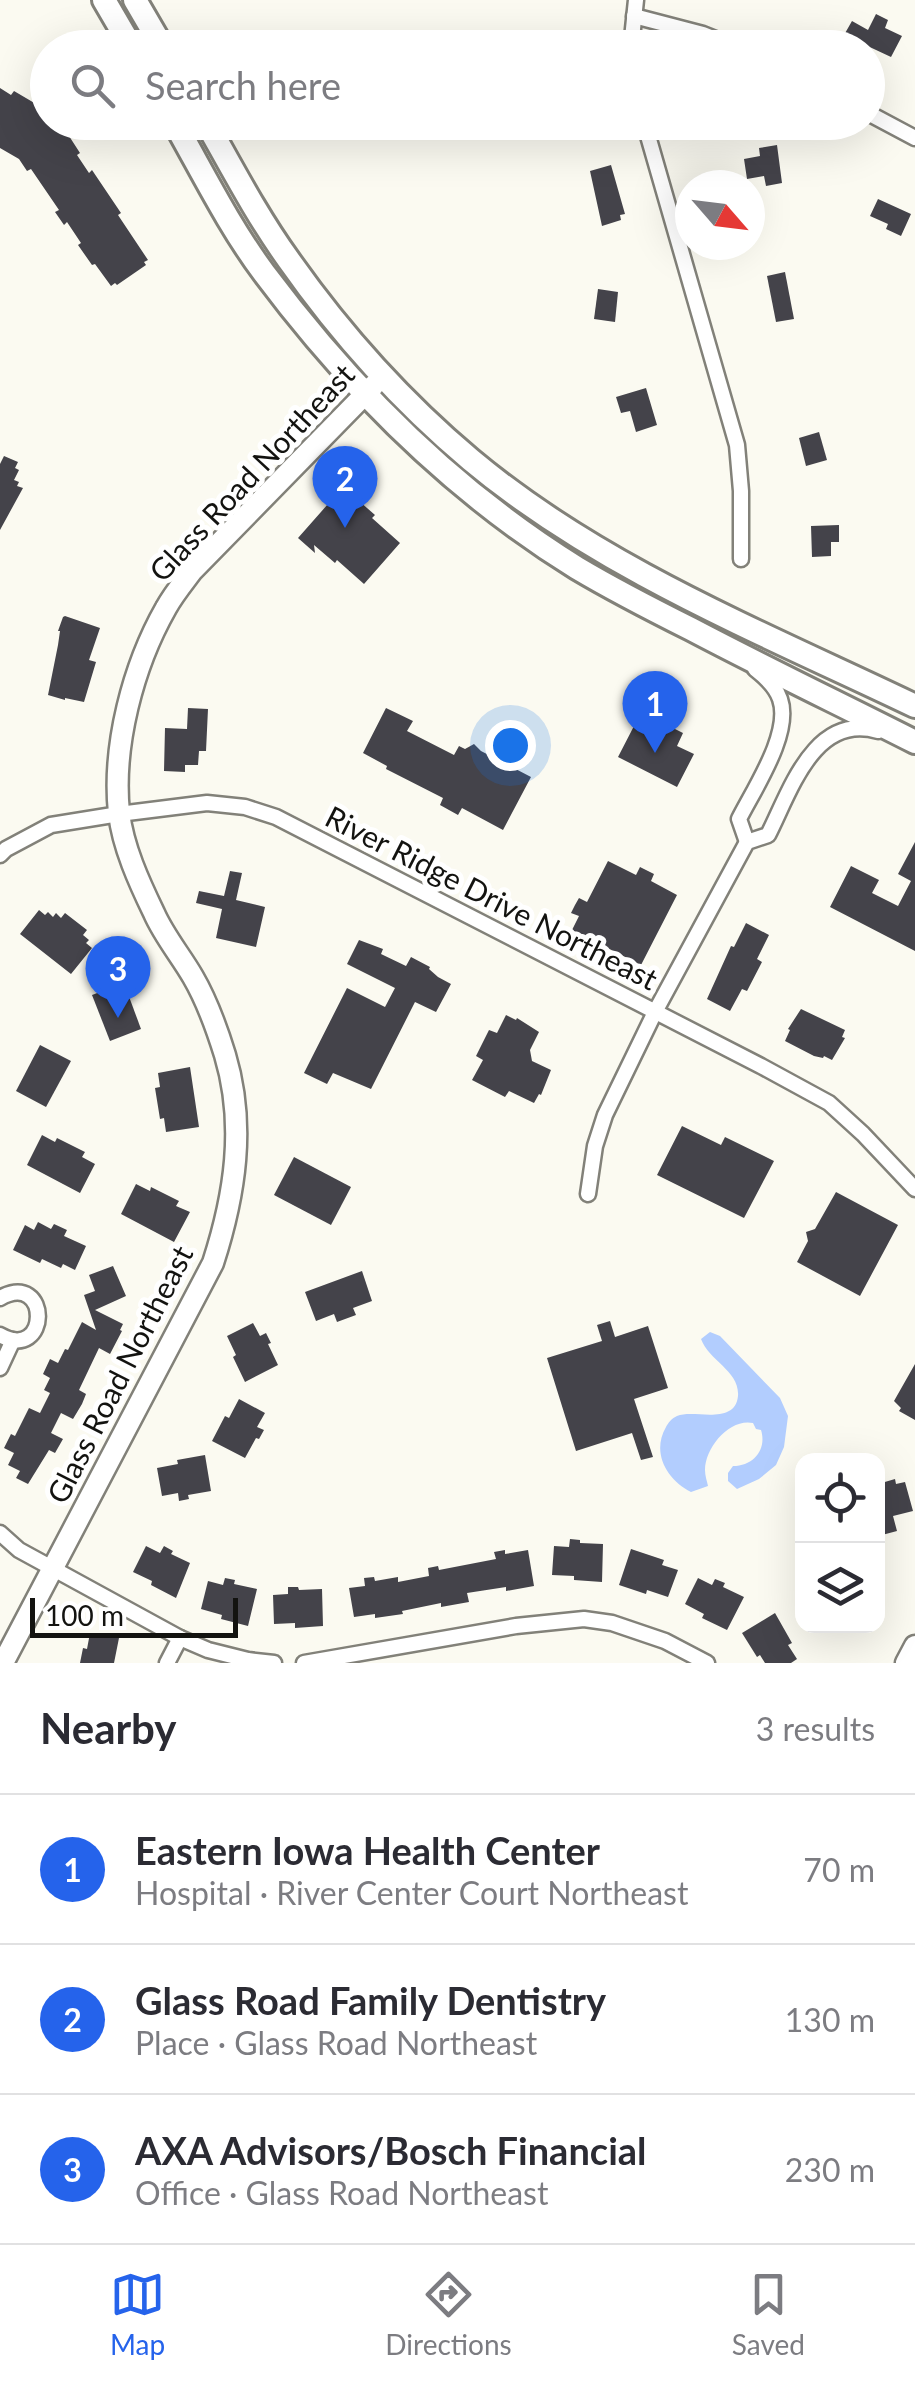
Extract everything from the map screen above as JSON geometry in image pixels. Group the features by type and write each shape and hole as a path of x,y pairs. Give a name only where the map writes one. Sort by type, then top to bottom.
{"main road":[{"path":"104,0 122,30"},
{"path":"135,0 152,30"},
{"path":"184,140 262,271 364,394 454,478 577,568 914,741"},
{"path":"216,140 286,257 334,321 383,376 473,462 600,550 915,706"}],"street":[{"path":"633,30 636,0"},
{"path":"634,16 688,30"},
{"path":"885,122 915,138"},
{"path":"649,140 736,445 741,559"},
{"name":"Glass Road Northeast","path":"3,1663 213,1263 234,1182 237,1128 225,1054 196,982 156,918 142,887 120,814 122,735 130,696 166,606 192,571 383,376"},
{"path":"717,643 765,676 780,699 782,724 775,747 739,819 747,842"},
{"path":"588,1194 595,1146 606,1115 655,1012 747,842 768,836 807,758 822,741 843,730 869,728 914,741"},
{"name":"River Ridge Drive Northeast","path":"0,855 50,824 120,814 207,803 245,807 276,817 828,1103 915,1190"},
{"path":"0,1298 12,1292 28,1296 39,1316 34,1331 21,1340 7,1338 0,1368"},
{"path":"0,1533 20,1550 180,1638 208,1650 274,1663"},
{"path":"304,1663 347,1660 516,1626 584,1620 612,1622 665,1641 707,1663"},
{"path":"167,1663 180,1638"},
{"path":"906,1663 915,1646"}],"water":[{"path":"710,1332 720,1336 780,1398 788,1416 784,1447 776,1465 759,1479 737,1489 728,1481 733,1466 753,1460 762,1444 761,1430 753,1423 744,1423 720,1436 706,1461 708,1486 691,1492 669,1473 660,1446 666,1427 675,1417 722,1414 735,1405 738,1396 734,1380 701,1339"}],"building":[{"path":"876,14 888,20 885,28 902,36 891,57 885,54 885,30 868,30"},
{"path":"852,21 868,30 847,30"},
{"path":"0,88 30,100 30,140 72,140 89,173 92,170 121,213 118,215 148,260 146,265 111,286 78,245 81,243 67,222 64,225 55,212 59,210 31,169 27,171 19,159 0,148"},
{"path":"777,145 782,183 766,186 765,170 746,170 744,159 760,156 759,148"},
{"path":"611,165 625,214 620,215 621,220 602,226 590,171"},
{"path":"878,199 911,214 901,236 886,229 888,224 870,216"},
{"path":"785,272 794,319 776,322 767,276"},
{"path":"598,289 618,292 615,322 594,319"},
{"path":"646,388 657,425 636,432 630,411 621,413 616,397"},
{"path":"819,432 827,460 806,466 799,438"},
{"path":"4,456 18,462 14,480 23,488 0,530 0,464"},
{"path":"343,487 400,543 364,584 337,560 335,563 314,545 315,553 298,538"},
{"path":"839,525 839,542 831,542 831,556 812,557 811,526"},
{"path":"65,616 100,628 89,660 96,662 84,702 48,695 58,631"},
{"path":"188,708 208,709 206,751 199,751 198,765 185,765 185,772 164,771 165,728 187,729"},
{"path":"386,708 413,721 407,731 454,755 459,746 465,749 474,744 531,777 503,830 462,808 458,815 440,805 443,798 363,753"},
{"path":"659,721 683,733 677,746 694,754 677,787 618,757 634,726 652,735"},
{"path":"915,842 915,951 830,907 851,866 879,880 872,893 898,906 911,881 898,874"},
{"path":"608,861 636,875 640,867 654,874 651,881 677,895 641,965 572,930 579,916 571,913 575,905 579,898 587,902"},
{"path":"230,871 242,873 236,900 265,907 256,947 216,938 222,909 196,903 199,891 224,896"},
{"path":"39,910 61,918 65,913 87,930 83,935 92,948 71,974 20,934"},
{"path":"746,923 769,935 757,959 762,962 747,991 742,989 730,1011 707,999"},
{"path":"359,940 383,949 381,954 406,966 411,957 451,984 436,1012 415,1002 371,1089 333,1073 327,1084 304,1073 347,988 385,1007 395,988 347,964"},
{"path":"124,983 141,1029 110,1041 92,995"},
{"path":"801,1009 845,1030 845,1038 832,1060 814,1056 785,1041"},
{"path":"506,1015 539,1032 530,1050 532,1061 551,1070 534,1103 509,1091 505,1097 472,1080 483,1060 476,1056 489,1030 497,1033"},
{"path":"40,1045 71,1061 46,1107 16,1091"},
{"path":"190,1067 199,1127 166,1132 155,1088 160,1087 158,1073"},
{"path":"682,1126 721,1145 725,1137 774,1161 744,1218 657,1175"},
{"path":"42,1135 85,1152 82,1157 95,1164 80,1193 27,1165"},
{"path":"294,1157 351,1187 331,1225 274,1195"},
{"path":"136,1184 179,1201 176,1206 190,1212 174,1242 121,1214"},
{"path":"836,1192 898,1225 860,1296 797,1262 808,1241 806,1232 815,1229"},
{"path":"38,1222 51,1229 54,1224 67,1230 64,1236 86,1246 75,1270 42,1259 40,1263 13,1250 25,1225 34,1230"},
{"path":"113,1266 126,1296 95,1310 123,1324 122,1331 110,1354 99,1348 79,1390 86,1394 82,1404 73,1419 61,1413 51,1433 63,1439 55,1453 49,1450 28,1484 16,1478 20,1471 8,1465 14,1453 4,1448 29,1408 40,1413 50,1393 44,1390 50,1378 43,1374 50,1359 58,1363 82,1322 96,1330 84,1295 95,1291 89,1275"},
{"path":"362,1271 372,1301 353,1308 356,1315 337,1322 334,1314 316,1321 305,1292"},
{"path":"610,1321 615,1337 648,1326 668,1388 634,1399 653,1457 641,1460 632,1433 576,1451 547,1358 602,1341 597,1325"},
{"path":"253,1323 260,1336 266,1333 278,1365 245,1382 227,1336"},
{"path":"915,1364 915,1420 899,1411 901,1408 894,1401"},
{"path":"239,1399 265,1413 257,1427 264,1430 245,1458 212,1441"},
{"path":"205,1455 211,1491 188,1495 189,1499 179,1501 178,1493 162,1496 157,1468"},
{"path":"885,1482 905,1482 913,1511 893,1516 897,1531 885,1534"},
{"path":"570,1539 603,1544 602,1582 552,1575 554,1546 569,1547"},
{"path":"146,1546 160,1553 164,1546 190,1563 176,1598 133,1572"},
{"path":"631,1549 664,1560 662,1565 678,1570 668,1597 619,1585"},
{"path":"505,1550 505,1554 528,1550 534,1586 467,1593 469,1602 441,1607 441,1603 402,1611 403,1614 354,1617 349,1588 365,1586 364,1578 374,1577 375,1581 398,1577 398,1582 429,1576 428,1568 438,1566 439,1570 496,1559 494,1552"},
{"path":"225,1578 257,1589 248,1626 201,1609 208,1581 223,1585"},
{"path":"698,1578 712,1585 715,1579 725,1583 723,1587 744,1597 727,1630 685,1604"},
{"path":"288,1587 322,1589 323,1626 295,1628 295,1623 274,1624 273,1595 288,1594"},
{"path":"775,1613 792,1643 788,1645 797,1659 791,1663 765,1663 742,1633"},
{"path":"90,1633 119,1638 114,1663 80,1663"}],"place":[{"name":"Glass Road Family Dentistry","path":"345,528"},
{"name":"Eastern Iowa Health Center","path":"655,753"},
{"name":"AXA Advisors/Bosch Financial","path":"118,1018"}]}
